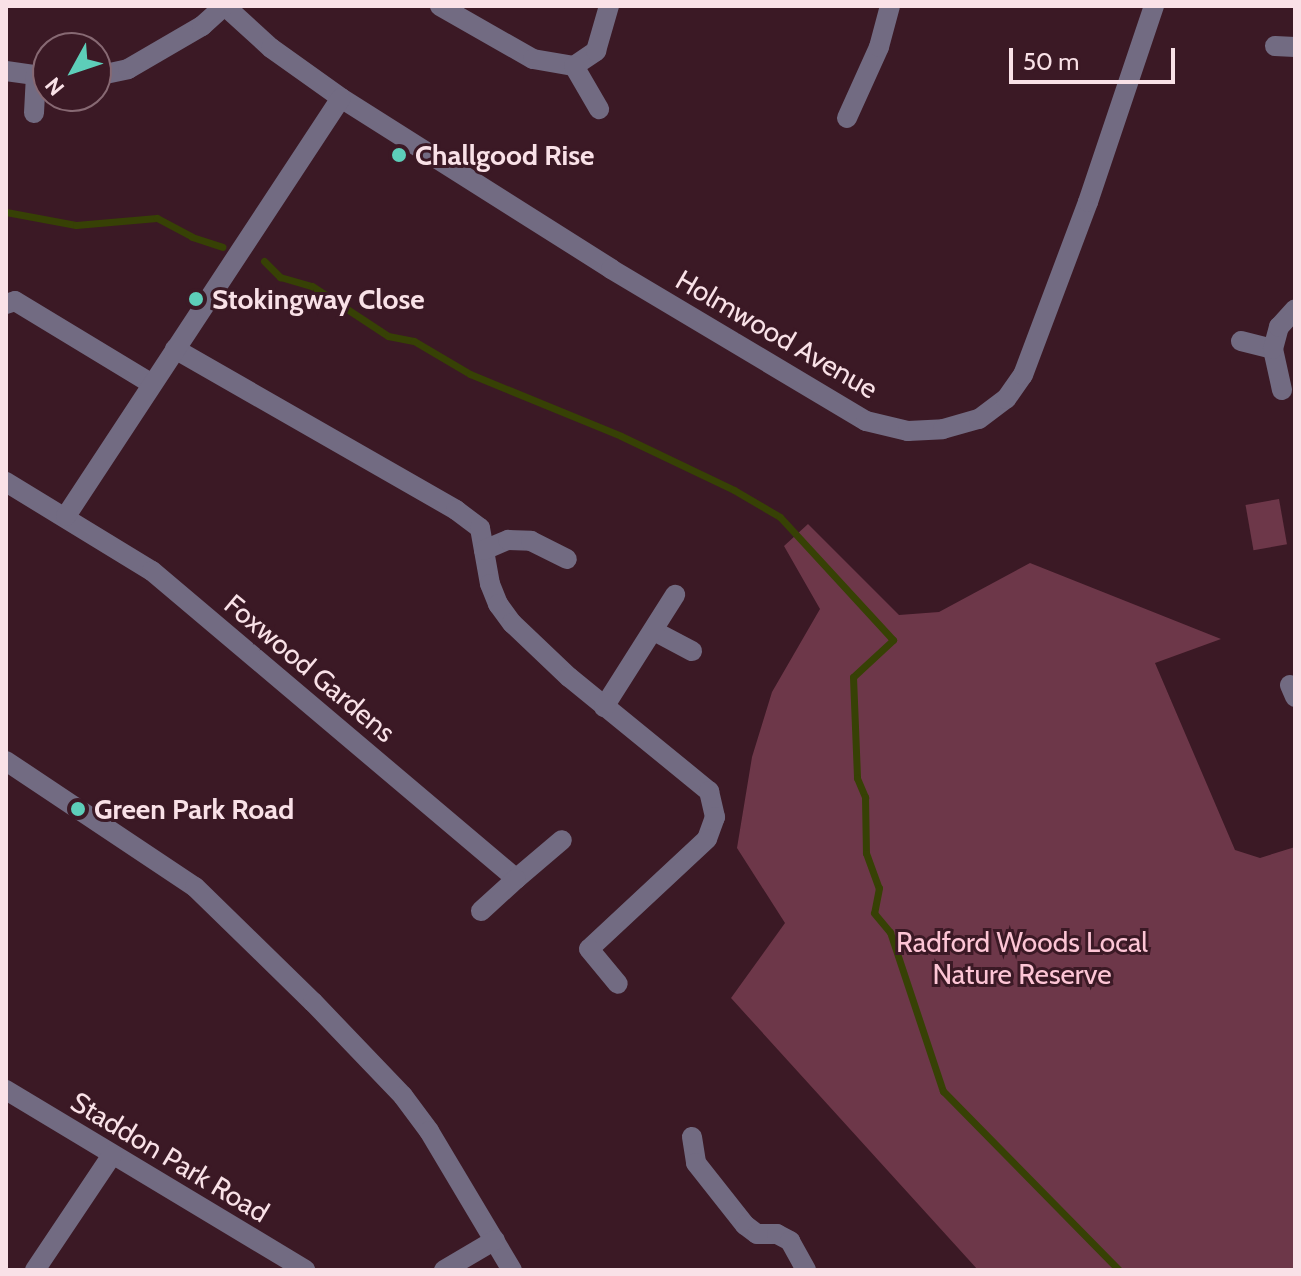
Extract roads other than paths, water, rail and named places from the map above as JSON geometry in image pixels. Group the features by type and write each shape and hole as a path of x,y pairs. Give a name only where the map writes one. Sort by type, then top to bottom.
{"street":[{"path":"112,72 128,69 202,26 224,6"},
{"name":"Holmwood Avenue","path":"224,6 271,48 341,98 611,269 866,421 908,431 943,429 979,419 1006,399 1023,375 1088,202 1154,6"},
{"path":"440,6 533,59 574,66 596,51 609,6"},
{"path":"847,118 879,47 890,6"},
{"path":"574,66 599,109"},
{"path":"6,71 32,75"},
{"path":"66,516 341,98"},
{"path":"6,304 15,301 152,384"},
{"path":"1282,390 1273,349 1279,327 1295,309"},
{"path":"1241,341 1273,349"},
{"path":"175,349 456,510 480,528 490,584 498,604 541,651 604,707 709,791 715,817 707,839 589,949 618,984"},
{"name":"Foxwood Gardens","path":"6,482 152,571 516,879"},
{"path":"484,550 508,540 531,541 567,559"},
{"path":"604,707 675,595"},
{"path":"654,631 692,651"},
{"path":"6,761 195,887 229,918 403,1096 429,1131 512,1270"},
{"path":"481,911 562,840"},
{"name":"Staddon Park Road","path":"6,1090 305,1270"},
{"path":"692,1137 696,1163 745,1225 757,1234 777,1234 790,1241 806,1270"},
{"path":"35,1270 112,1155"},
{"path":"444,1270 495,1240"}],"waterway":[{"path":"6,212 76,225 157,218 192,237 222,247"},
{"path":"264,261 280,277 312,286 388,336 414,341 470,374 621,436 734,490 780,517 893,640 853,677 857,778 865,797 866,853 879,888 874,913 890,932 943,1091 1119,1270"}],"place":[{"name":"Challgood Rise","path":"399,155"},
{"name":"Stokingway Close","path":"196,299"},
{"name":"Green Park Road","path":"78,809"}],"park label":[{"name":"Radford Woods Local Nature Reserve","path":"1022,958"}]}
